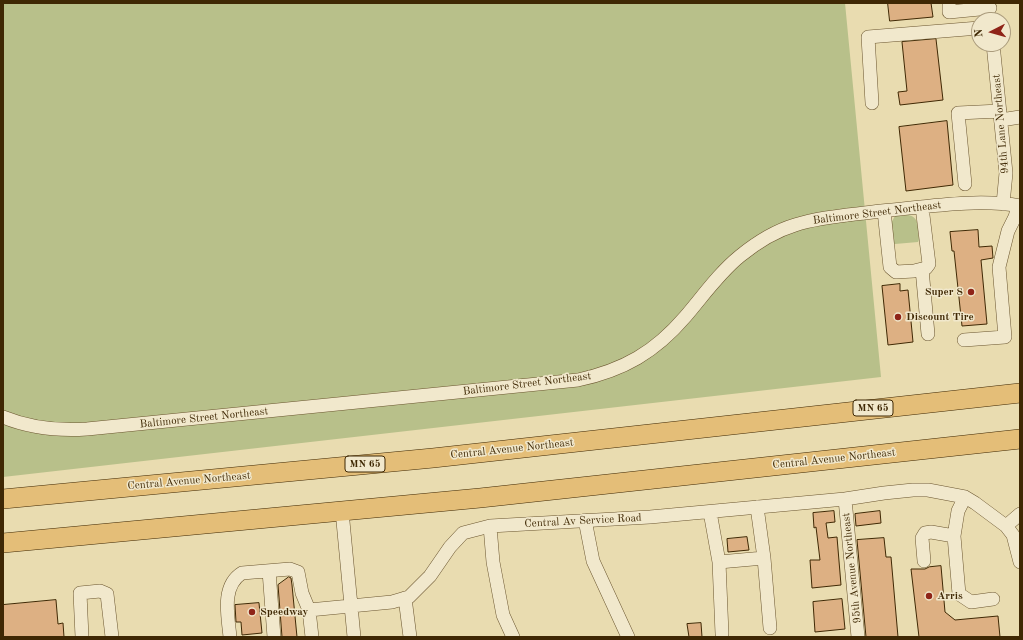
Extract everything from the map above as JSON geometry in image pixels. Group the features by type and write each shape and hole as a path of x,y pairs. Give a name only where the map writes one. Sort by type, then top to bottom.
{"highway":[{"name":"Central Avenue Northeast","path":"3,499 433,458 1020,393"},
{"name":"Central Avenue Northeast","path":"3,543 480,498 1020,439"}],"street":[{"path":"948,3 949,12 990,10"},
{"path":"872,103 868,38 971,29"},
{"name":"94th Lane Northeast","path":"995,52 1006,173 1004,204"},
{"path":"965,184 958,113 1000,115 1020,118"},
{"name":"Baltimore Street Northeast","path":"3,417 25,424 60,430 87,429 563,382 594,377 626,365 653,349 672,332 727,267 753,246 788,227 823,218 966,203 1019,206"},
{"path":"964,340 1005,337 1000,267 1008,231 1019,206"},
{"path":"884,211 890,267 896,272 922,269 926,268 929,264 922,208"},
{"path":"922,269 928,334"},
{"name":"Central Av Service Road","path":"309,610 392,602 409,597 430,576 450,546 463,533 490,526 650,517 845,499 884,493 928,490 965,497"},
{"path":"992,599 971,602 959,594 954,536 958,511 965,497 1006,526 1013,535 1020,562"},
{"name":"95th Avenue Northeast","path":"845,499 858,637"},
{"path":"757,507 764,558 770,628"},
{"path":"342,511 354,637"},
{"path":"710,512 719,562 722,634"},
{"path":"1006,526 1020,514"},
{"path":"585,520 592,562 628,637"},
{"path":"490,526 493,562 503,615 513,637"},
{"path":"924,561 922,538 925,533 931,532 954,536"},
{"path":"719,562 764,558"},
{"path":"230,637 226,602 231,586 236,577 242,573 290,569 298,572 302,593 309,610 312,637"},
{"path":"268,571 274,637"},
{"path":"82,637 80,593 100,591 107,594 112,637"},
{"path":"405,598 410,637"}],"green space":[{"path":"3,3 845,3 881,377 3,477"},
{"path":"909,215 915,219 918,225 918,242 893,243 891,223 895,216"}],"building":[{"path":"888,3 931,3 933,17 890,21"},
{"path":"936,39 943,100 900,105 898,92 907,91 902,42"},
{"path":"947,121 953,185 906,191 899,127"},
{"name":"Super 8","path":"978,230 979,247 992,246 993,258 981,260 987,324 962,326 954,251 952,251 950,232"},
{"name":"Discount Tire","path":"900,284 900,291 908,290 913,342 888,345 882,286"},
{"path":"834,511 835,522 826,523 828,538 837,537 841,585 812,588 810,560 820,560 816,527 814,528 813,513"},
{"path":"880,511 881,523 856,526 855,514"},
{"path":"747,537 749,550 728,552 727,539"},
{"path":"884,538 886,557 891,557 898,637 866,637 857,540"},
{"name":"Arris","path":"941,566 945,612 955,620 998,616 1000,637 919,637 911,569 925,569 929,567"},
{"path":"289,577 291,578 292,585 297,637 282,637 278,585"},
{"path":"842,599 845,629 815,632 813,602"},
{"path":"56,600 58,624 63,623 64,637 3,637 3,605"},
{"path":"259,603 262,633 242,635 241,622 236,622 235,605"},
{"path":"701,623 702,637 689,637 687,624"}],"place":[{"name":"Super 8","path":"971,292"},
{"name":"Discount Tire","path":"898,317"},
{"name":"Arris","path":"929,596"},
{"name":"Speedway","path":"252,612"}]}
